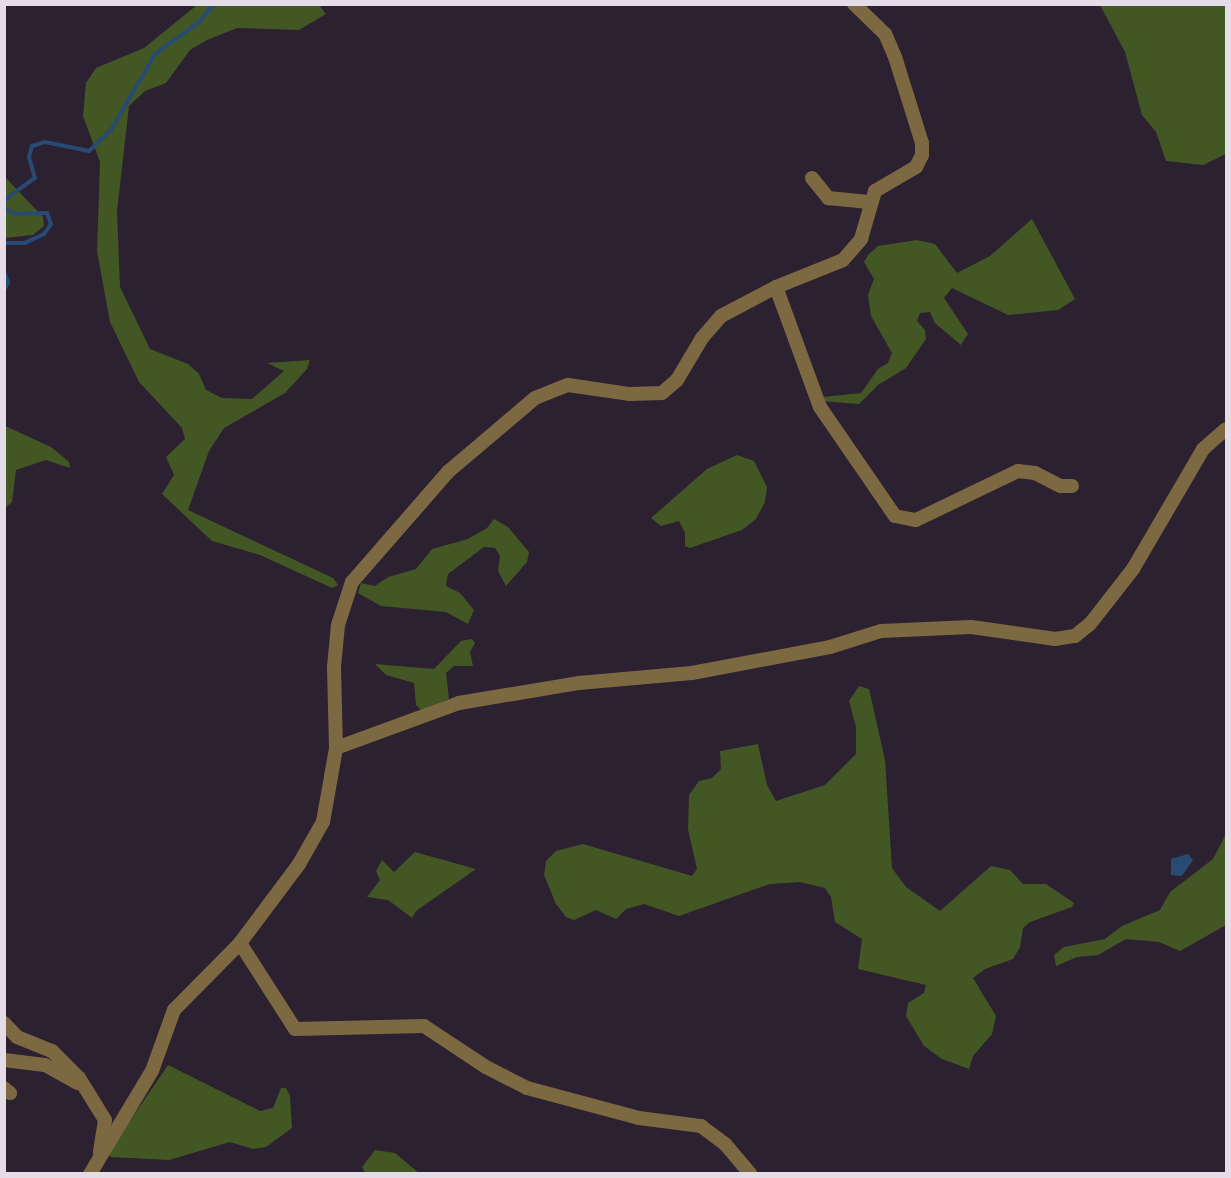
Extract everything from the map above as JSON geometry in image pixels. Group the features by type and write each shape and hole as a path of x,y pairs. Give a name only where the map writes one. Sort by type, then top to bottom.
{"street":[{"path":"90,1173 100,1153 113,1139 152,1071 174,1010 240,943 315,839 329,797 336,748 334,667 345,598 352,582 449,471 546,390 568,385 630,394 662,393 677,380 712,324 776,287 834,265 856,248 869,202 887,182 916,167 922,155 921,143 912,105 885,34 854,4"},
{"path":"812,178 828,198 869,202"},
{"path":"776,287 820,407 895,516 916,520 1018,471 1035,473 1060,486 1072,486"},
{"path":"336,748 459,703 579,683 692,673 830,647 881,631 971,627 1062,639 1075,636 1090,624 1133,569 1203,450 1227,429"},
{"path":"240,943 295,1029 424,1026 486,1067 527,1088 639,1118 701,1126 726,1145 750,1173"},
{"path":"4,1023 17,1037 52,1050 64,1059 105,1120 100,1153"},
{"path":"4,1060 45,1065 84,1087"}],"green space":[{"path":"197,5 319,5 326,14 299,30 237,28 207,40 190,50 166,83 145,91 129,106 117,211 120,287 150,349 188,364 199,374 206,390 222,398 252,399 284,371 267,363 310,360 307,369 285,393 224,428 209,451 188,510 333,578 338,585 332,588 260,555 212,541 162,494 174,475 166,457 185,439 182,428 139,382 110,322 97,251 100,162 83,116 86,83 96,68 144,48"},
{"path":"1100,5 1226,5 1226,154 1203,165 1166,161 1156,132 1142,115 1125,52"},
{"path":"5,177 43,217 44,226 33,235 5,238"},
{"path":"1032,219 1075,299 1058,310 1008,315 952,288 944,298 968,334 961,345 935,323 930,312 920,313 917,321 925,330 926,339 906,368 878,385 859,404 821,401 823,397 861,393 878,369 888,363 892,353 871,316 868,295 874,279 864,262 878,246 917,240 935,244 957,273 990,256"},
{"path":"5,426 51,447 69,462 70,468 46,460 16,470 12,502 5,508"},
{"path":"737,455 754,461 767,487 765,502 756,519 742,530 690,548 685,546 685,533 679,521 661,526 651,518 707,469"},
{"path":"494,519 508,527 529,552 527,562 506,586 498,571 500,556 495,548 484,547 448,574 446,586 460,593 474,610 468,624 446,612 381,606 358,593 361,583 375,586 388,577 416,569 432,549 468,539 487,528"},
{"path":"472,639 475,643 470,652 473,666 454,666 446,673 449,699 421,710 416,705 414,683 386,675 375,664 434,669 461,641"},
{"path":"859,686 869,689 885,760 892,868 906,887 940,911 991,866 1010,870 1023,884 1046,884 1074,903 1072,907 1030,922 1023,928 1020,947 1013,959 985,969 973,978 996,1016 992,1034 973,1056 969,1069 942,1059 924,1046 906,1016 908,1003 924,993 926,985 858,969 862,939 835,922 831,897 825,888 800,882 770,884 679,916 644,904 626,909 616,919 596,910 574,920 566,917 556,904 544,875 546,861 556,851 583,844 692,876 697,869 688,829 689,795 699,781 712,778 721,769 720,751 758,744 767,785 776,801 825,785 856,754 856,727 849,701"},
{"path":"1226,834 1226,925 1180,951 1159,942 1126,939 1098,955 1077,957 1056,966 1054,955 1064,947 1105,939 1122,926 1160,910 1170,892 1213,859"},
{"path":"415,852 476,869 416,911 412,918 388,900 367,897 380,880 376,871 382,860 394,872"},
{"path":"168,1065 260,1111 273,1108 281,1088 286,1088 290,1096 292,1128 266,1147 253,1149 230,1142 169,1160 110,1157 110,1150"},
{"path":"375,1150 395,1153 419,1173 365,1173 362,1167"}],"water":[{"path":"1188,854 1193,860 1182,876 1171,875 1171,859"}],"waterway":[{"path":"4,205 7,198 35,178 29,157 32,146 45,142 89,151 111,130 155,54 199,22 214,4"},
{"path":"4,208 15,214 47,213 51,224 44,234 25,243 4,243"},
{"path":"4,272 8,282 4,290"}]}
